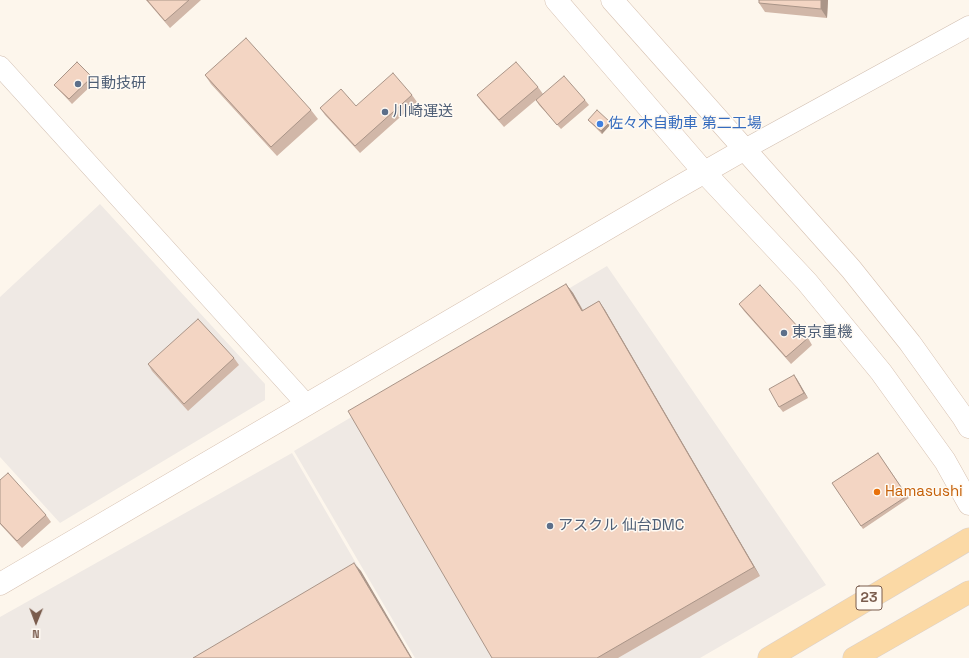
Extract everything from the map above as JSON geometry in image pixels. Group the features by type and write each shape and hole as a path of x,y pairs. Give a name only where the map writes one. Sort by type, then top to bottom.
{"main road":[{"name":"23","path":"769,658 969,539"},
{"path":"854,658 969,592"}],"street":[{"path":"556,0 704,172 807,282 881,372 945,461 969,504"},
{"path":"612,0 851,269 910,343 969,427"},
{"path":"0,584 307,406 704,172 969,26"},
{"path":"0,66 307,406"}],"shaded area":[{"path":"100,204 265,384 265,400 60,523 0,457 0,297"},
{"path":"607,266 826,585 700,658 415,658 294,451"},
{"path":"292,453 411,658 0,658 0,617"}],"building":[{"path":"147,0 189,0 165,21"},
{"path":"759,0 821,0 821,9 759,3"},
{"path":"246,38 311,110 271,147 205,75"},
{"path":"77,62 92,77 69,99 54,85"},
{"path":"516,62 538,87 499,120 477,95"},
{"path":"393,73 412,95 355,146 320,108 341,89 356,106"},
{"path":"564,76 585,100 557,125 536,100"},
{"path":"597,110 610,122 601,131 588,120"},
{"path":"566,284 582,311 599,301 754,567 597,658 492,658 348,411"},
{"path":"760,285 808,338 786,357 739,304"},
{"path":"198,319 234,358 184,404 148,364"},
{"path":"794,375 804,393 779,407 769,389"},
{"path":"878,453 907,496 861,526 832,483"},
{"path":"8,473 46,515 17,541 0,523 0,480"},
{"path":"354,563 411,658 193,658"}],"place":[{"name":"日動技研","path":"78,84"},
{"name":"川崎運送","path":"385,112"},
{"name":"佐々木自動車 第二工場","path":"600,124"},
{"name":"東京重機","path":"784,333"},
{"name":"Hamasushi","path":"877,492"},
{"name":"アスクル 仙台DMC","path":"550,526"}]}
